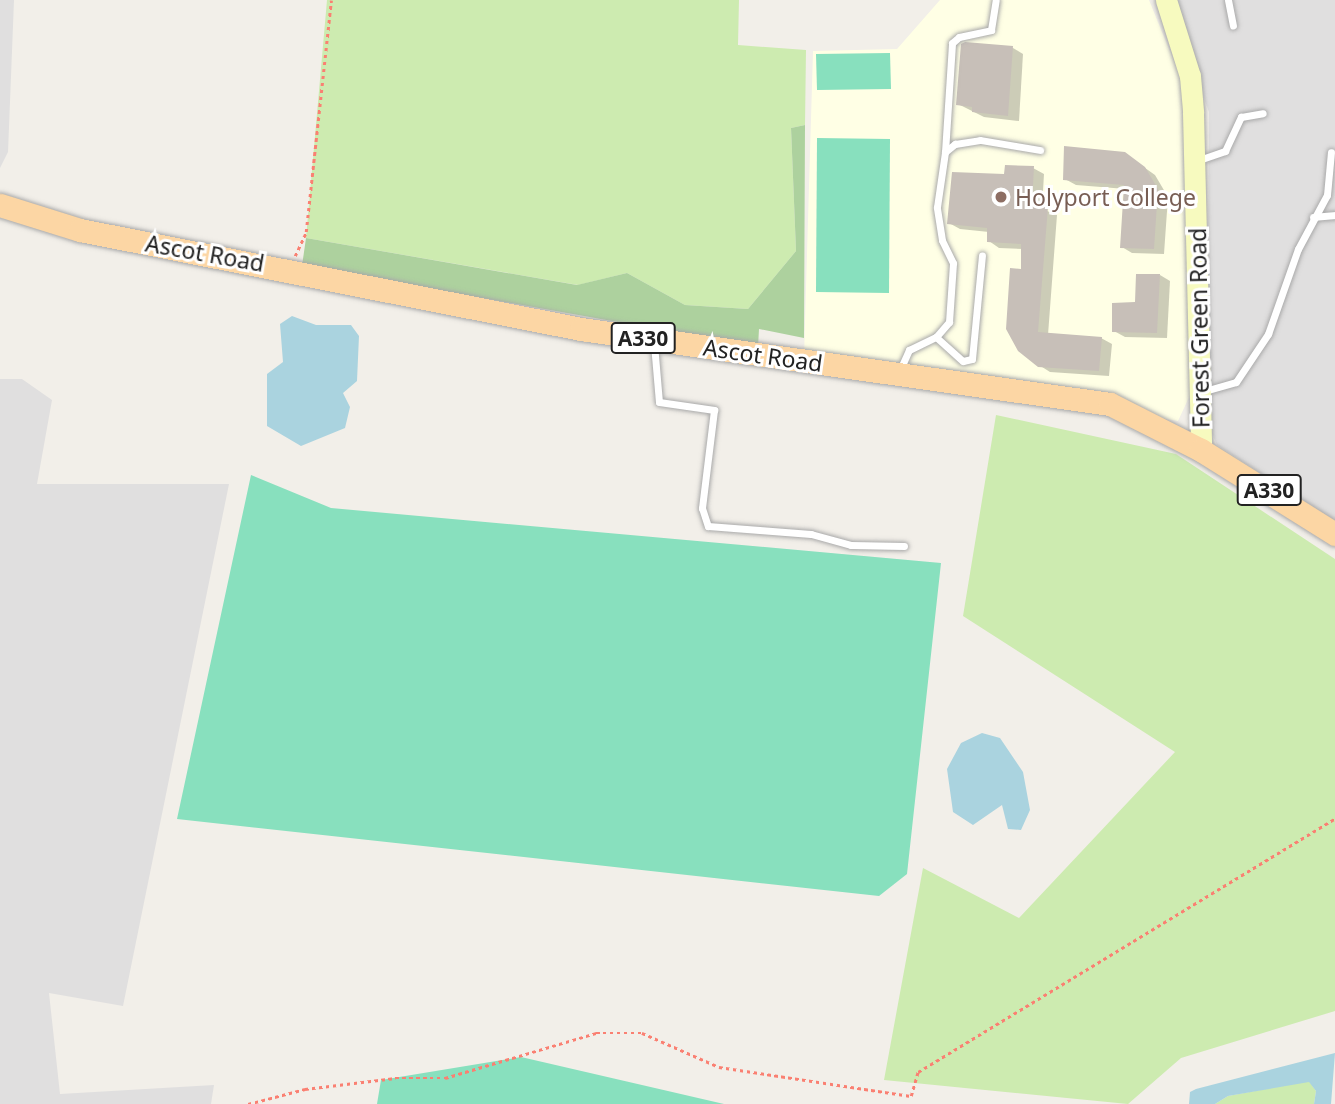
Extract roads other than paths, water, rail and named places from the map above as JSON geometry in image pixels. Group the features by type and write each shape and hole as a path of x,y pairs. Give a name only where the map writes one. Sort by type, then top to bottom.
{"main road":[{"name":"Forest Green Road","path":"1166,0 1190,76 1195,161 1201,450"},
{"name":"Ascot Road","path":"0,205 80,230 290,268 580,329 1110,404 1201,450 1335,534"}],"lane":[{"path":"900,374 909,350 936,337 949,322 954,277 938,215 952,43 959,37 990,30 996,0"},
{"path":"1228,0 1233,26"},
{"path":"1195,161 1225,151 1241,117 1263,113"},
{"path":"945,152 965,140 1040,150"},
{"path":"1200,392 1236,382 1268,334 1313,217 1327,195 1331,152"},
{"path":"1313,217 1335,215"},
{"path":"936,337 963,361 972,359 982,255"},
{"path":"654,340 659,402 714,410 702,508 708,526 811,534 850,545 904,546"}],"water":[{"path":"292,316 316,325 351,325 359,336 357,381 343,393 350,407 345,428 301,446 267,426 267,374 283,362 280,324"},
{"path":"982,733 1000,738 1023,772 1030,810 1021,830 1008,829 1002,805 973,825 953,812 947,769 961,743"},
{"path":"1335,1053 1331,1104 1314,1104 1316,1091 1309,1082 1228,1096 1215,1104 1189,1104 1190,1092 1196,1089"}],"place":[{"name":"Holyport College","path":"1001,197"}]}
